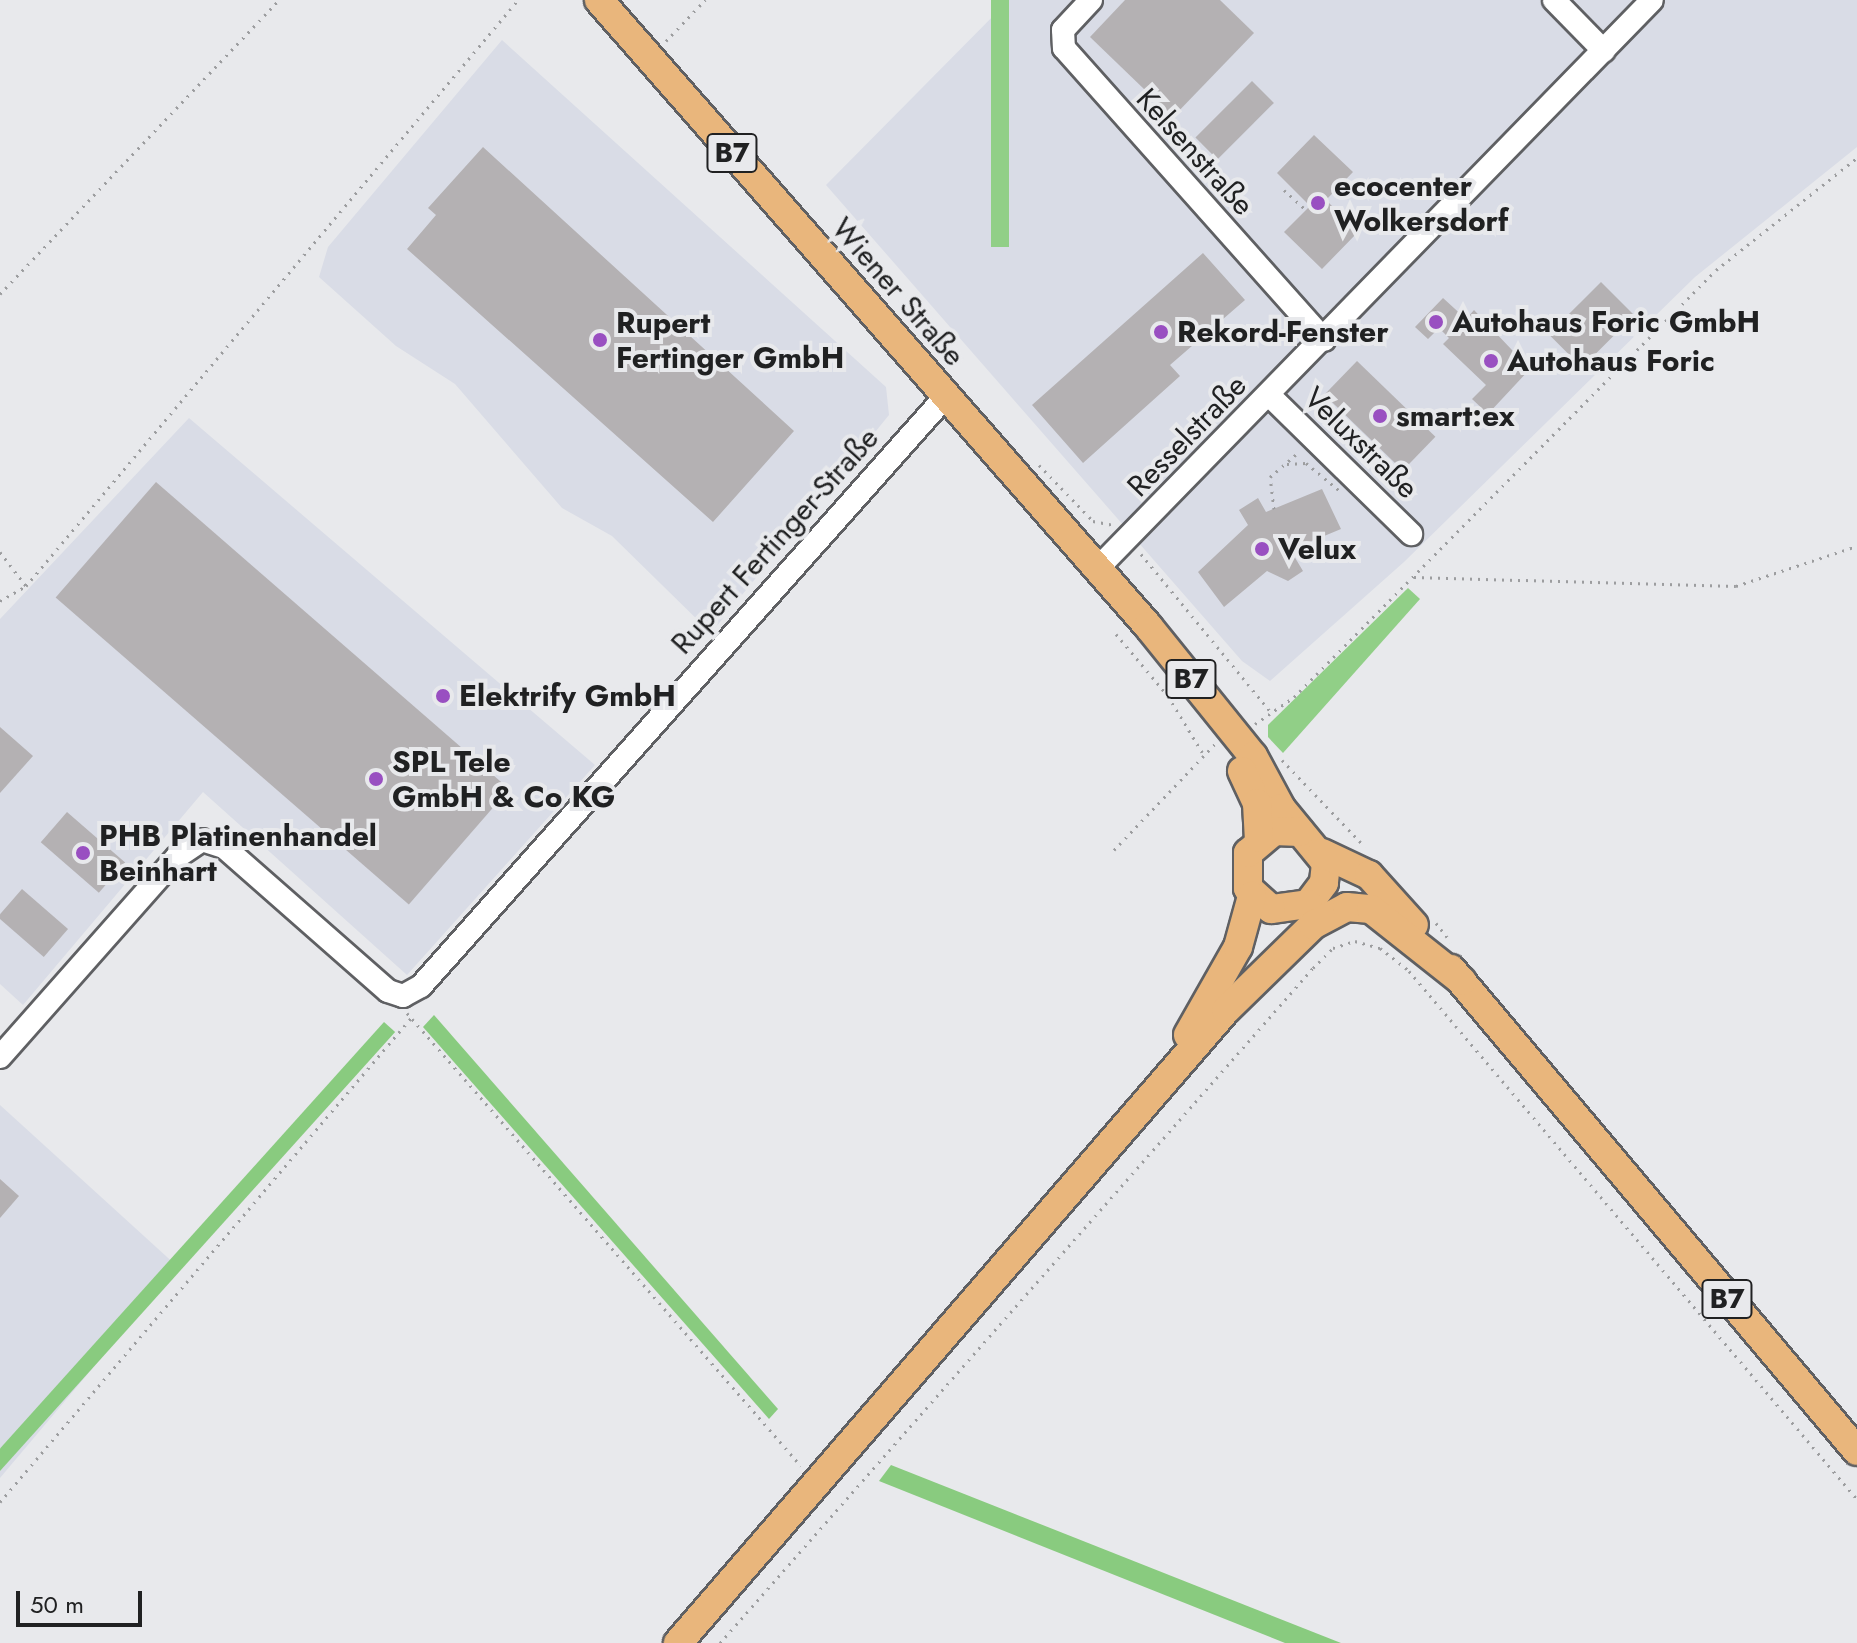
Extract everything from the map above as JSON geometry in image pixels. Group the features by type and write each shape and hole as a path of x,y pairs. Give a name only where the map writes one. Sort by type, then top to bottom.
{"main road":[{"name":"Wiener Straße","path":"599,0 1148,626 1230,735"},
{"name":"B7","path":"1230,735 1253,756 1300,832 1322,853 1369,875 1388,895 1857,1451"},
{"name":"B7","path":"1230,735 1257,803 1259,838 1245,861 1252,896"},
{"path":"1259,838 1300,832"},
{"path":"1321,891 1322,853"},
{"path":"1118,1136 1225,972 1252,896 1282,911 1300,909 1321,891 1358,886 1388,895"},
{"path":"678,1643 1226,1010 1313,925 1347,907 1381,915 1462,981"},
{"path":"1226,1010 1282,911"}],"street":[{"name":"Kelsenstraße","path":"1091,0 1063,30 1064,48 1324,340"},
{"path":"1554,0 1604,51"},
{"name":"Resselstraße","path":"1098,568 1324,340 1652,0"},
{"name":"Veluxstraße","path":"1269,395 1411,534"},
{"name":"Rupert Fertinger-Straße","path":"395,993 421,986 945,397"},
{"path":"0,1057 177,857 202,840 224,847 395,993"}],"path":[{"path":"0,294 279,0"},
{"path":"0,601 26,586 518,0"},
{"path":"650,58 705,0"},
{"path":"1128,539 1271,713 1414,577 1716,270 1857,158"},
{"path":"1284,190 1306,210"},
{"path":"1274,509 1270,477 1313,438"},
{"path":"1414,577 1736,586 1857,546"},
{"path":"0,552 26,586"},
{"path":"1116,634 1168,696 1202,752"},
{"path":"1114,850 1202,752 1230,735"},
{"path":"720,1643 1313,968 1333,948 1355,941 1380,948 1409,971 1857,1499"},
{"path":"395,993 411,1018 817,1484"},
{"path":"0,1502 411,1018"}],"shaded area":[{"path":"1009,0 1857,0 1857,147 1695,277 1404,562 1270,681 1242,661 826,185"},
{"path":"502,40 886,387 889,415 711,633 612,536 562,508 455,384 396,346 319,277 328,247"},
{"path":"189,418 595,765 407,975 203,792 23,1005 0,984 0,619"},
{"path":"0,1105 178,1267 0,1478"}],"green space":[{"path":"991,0 1009,0 1009,247 991,247"},
{"path":"1408,588 1420,599 1283,753 1268,737 1268,725"},
{"path":"434,1015 778,1409 769,1419 423,1027"},
{"path":"384,1022 395,1032 0,1471 0,1448"},
{"path":"891,1465 1341,1643 1285,1643 879,1481"}],"building":[{"path":"1125,0 1220,0 1254,33 1173,117 1090,37"},
{"path":"1252,81 1274,103 1217,159 1195,138"},
{"name":"ecocenter Wolkersdorf","path":"1314,135 1353,172 1326,200 1358,232 1322,269 1284,232 1310,206 1277,173"},
{"name":"Rupert Fertinger GmbH","path":"483,147 794,431 713,522 407,249 436,215 428,208"},
{"name":"Rekord-Fenster","path":"1203,253 1245,300 1170,365 1180,376 1083,463 1032,405"},
{"path":"1601,282 1634,315 1582,368 1549,334"},
{"name":"Autohaus Foric","path":"1443,298 1466,319 1474,310 1530,369 1488,414 1472,399 1486,385 1443,344 1449,338 1439,328 1428,339 1415,327"},
{"name":"smart:ex","path":"1357,361 1435,437 1403,471 1324,395"},
{"path":"156,482 509,789 409,905 56,597"},
{"name":"Velux","path":"1322,489 1341,529 1300,546 1294,556 1303,571 1288,581 1267,571 1224,607 1198,572 1248,525 1239,510 1258,498 1266,512"},
{"path":"0,727 33,756 0,793"},
{"name":"PHB Platinenhandel Beinhart","path":"67,812 125,863 99,893 41,842"},
{"path":"22,889 68,929 44,957 0,919 0,914"},
{"path":"0,1179 19,1196 0,1218"}],"place":[{"name":"ecocenter Wolkersdorf","path":"1318,203"},
{"name":"Autohaus Foric GmbH","path":"1436,322"},
{"name":"Rekord-Fenster","path":"1161,332"},
{"name":"Rupert Fertinger GmbH","path":"600,340"},
{"name":"Autohaus Foric","path":"1491,361"},
{"name":"smart:ex","path":"1380,416"},
{"name":"Velux","path":"1262,549"},
{"name":"Elektrify GmbH","path":"443,696"},
{"name":"SPL Tele GmbH & Co KG","path":"376,779"},
{"name":"PHB Platinenhandel Beinhart","path":"83,853"}]}
